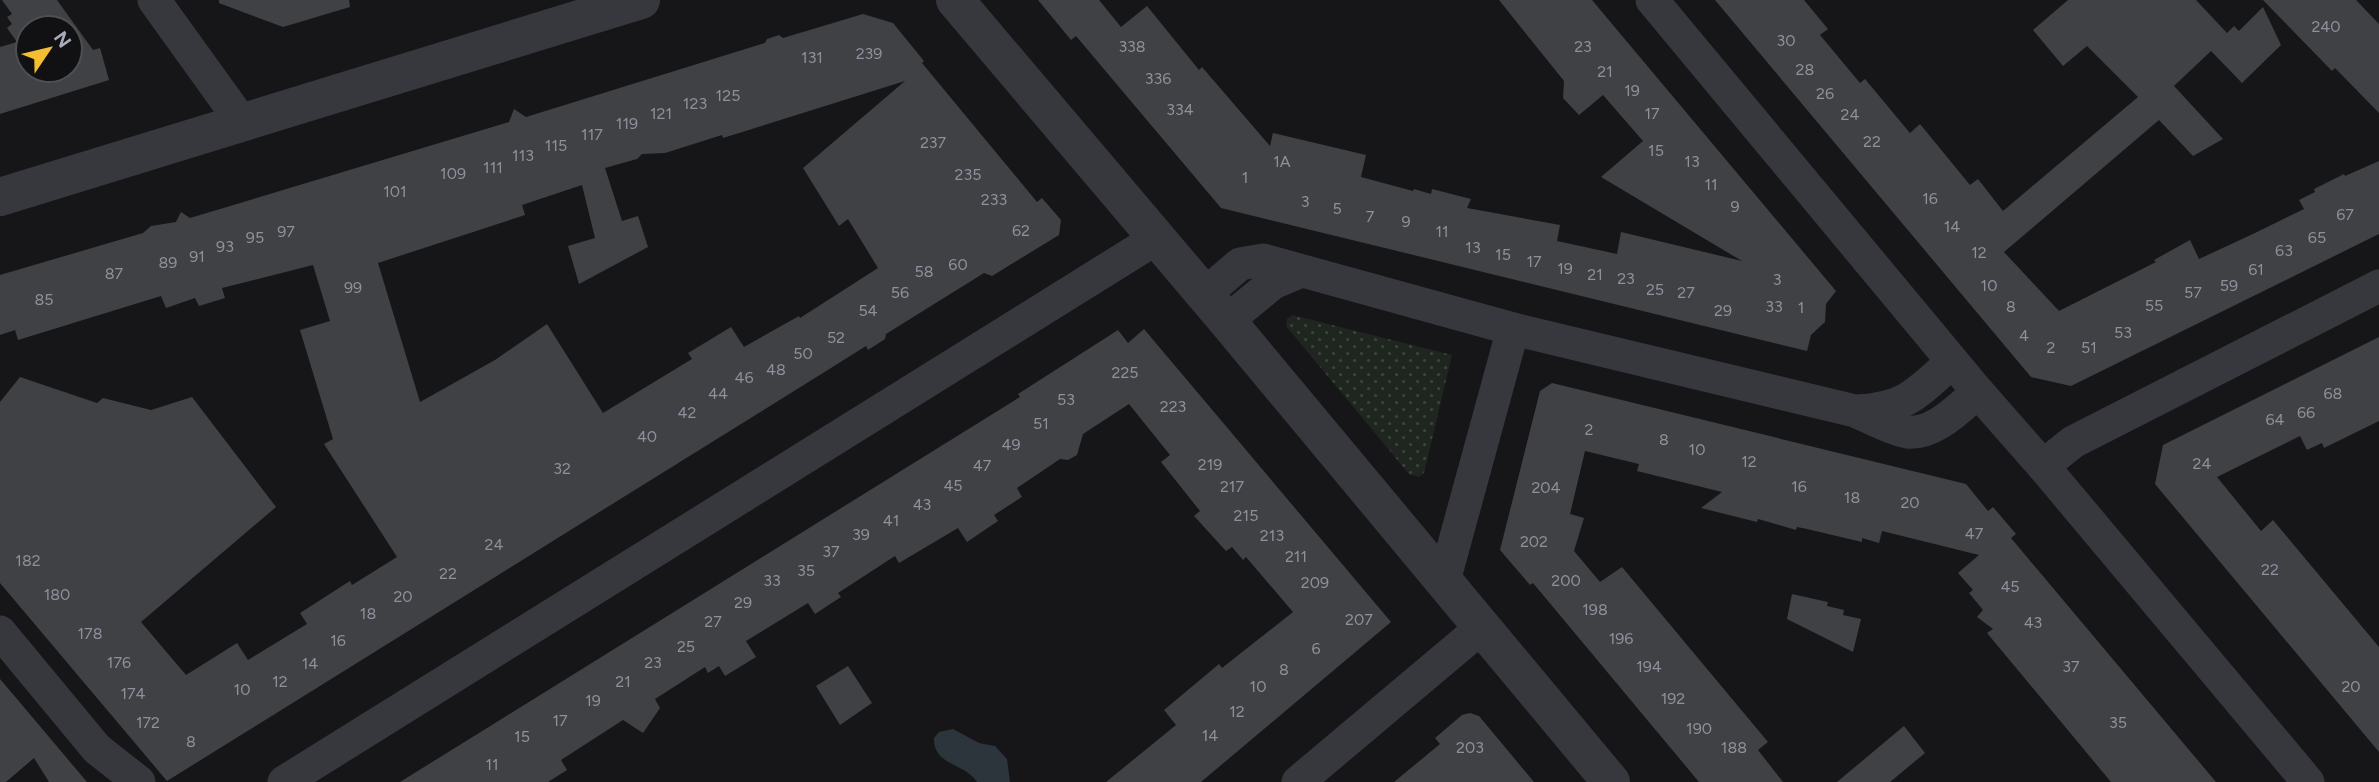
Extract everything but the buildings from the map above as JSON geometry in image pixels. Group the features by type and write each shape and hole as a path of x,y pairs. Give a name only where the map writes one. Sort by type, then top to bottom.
{"street":[{"path":"154,0 241,121"},
{"path":"0,197 641,0"},
{"path":"955,0 1216,307 1611,782"},
{"path":"1652,0 1978,393 2043,466 2308,782"},
{"path":"284,782 1157,238"},
{"path":"1216,307 1299,272 1513,329 1855,411 1907,432 1925,429 1948,417 1978,393"},
{"path":"2043,466 2073,442 2379,286"},
{"path":"1444,581 1513,329"},
{"path":"1855,411 1883,410 1903,403 1952,362"},
{"path":"1298,782 1481,628"},
{"path":"0,632 97,749 139,782"}],"shaded area":[{"path":"1292,315 1452,355 1424,473 1419,477 1409,474 1286,326 1287,319"},
{"path":"953,729 979,743 995,746 1007,759 1010,782 977,782 938,754 934,738 939,732"}]}
